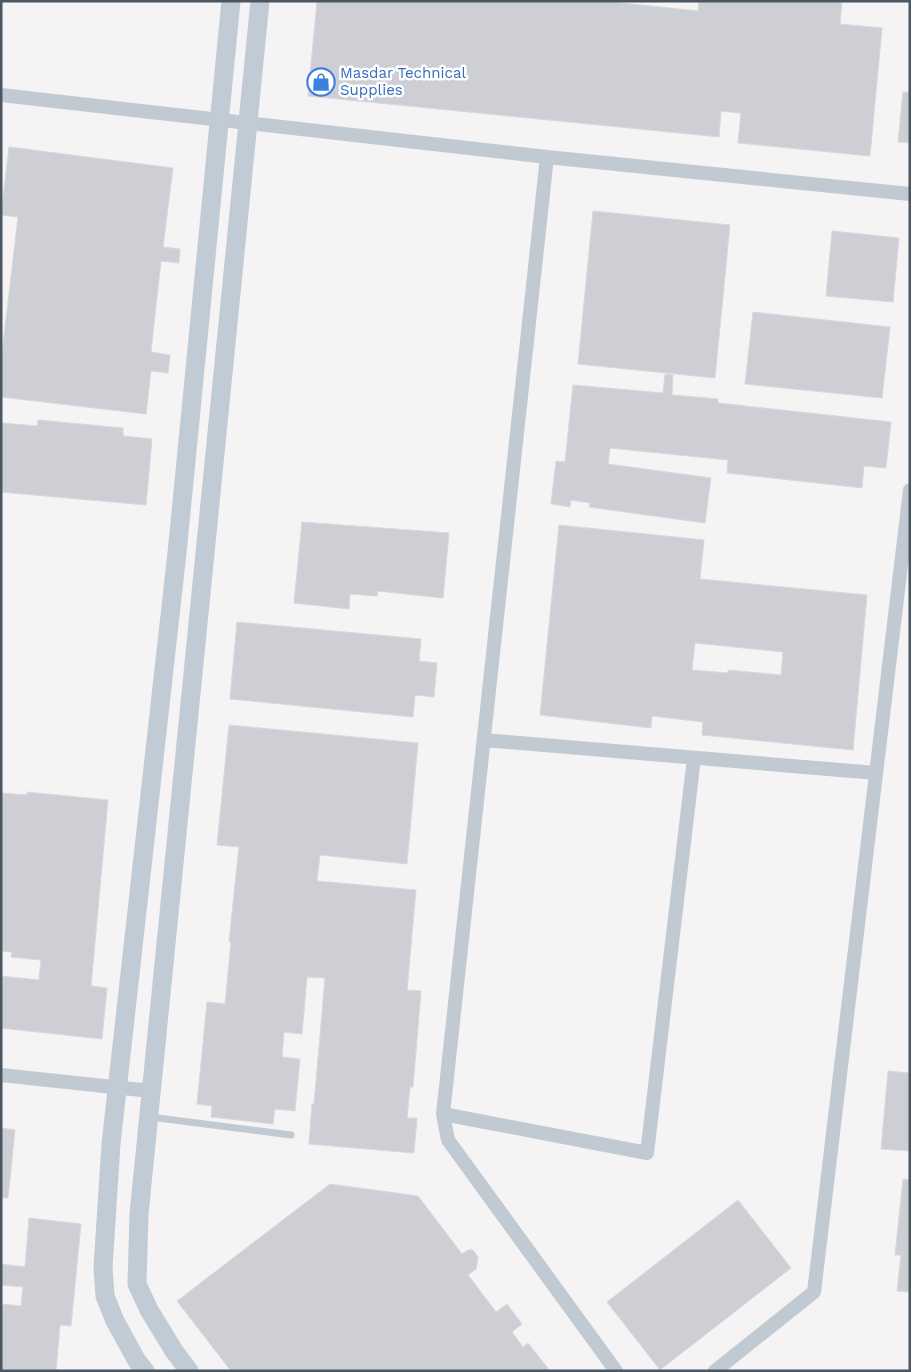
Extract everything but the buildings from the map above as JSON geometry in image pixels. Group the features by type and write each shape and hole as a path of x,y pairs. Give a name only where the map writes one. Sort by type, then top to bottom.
{"main road":[{"path":"145,1371 115,1321 104,1296 103,1267 111,1144 176,553 231,1"},
{"path":"189,1371 174,1351 149,1310 137,1284 139,1214 260,1"}],"street":[{"path":"1,95 546,157 910,194"},
{"path":"546,157 443,1114 448,1140 616,1371"},
{"path":"715,1371 814,1292 910,490"},
{"path":"484,740 876,773"},
{"path":"443,1114 647,1152 694,758"},
{"path":"1,1075 151,1091"}],"lane":[{"path":"149,1116 291,1135"}],"place":[{"name":"Masdar Technical Supplies","path":"321,82"}]}
